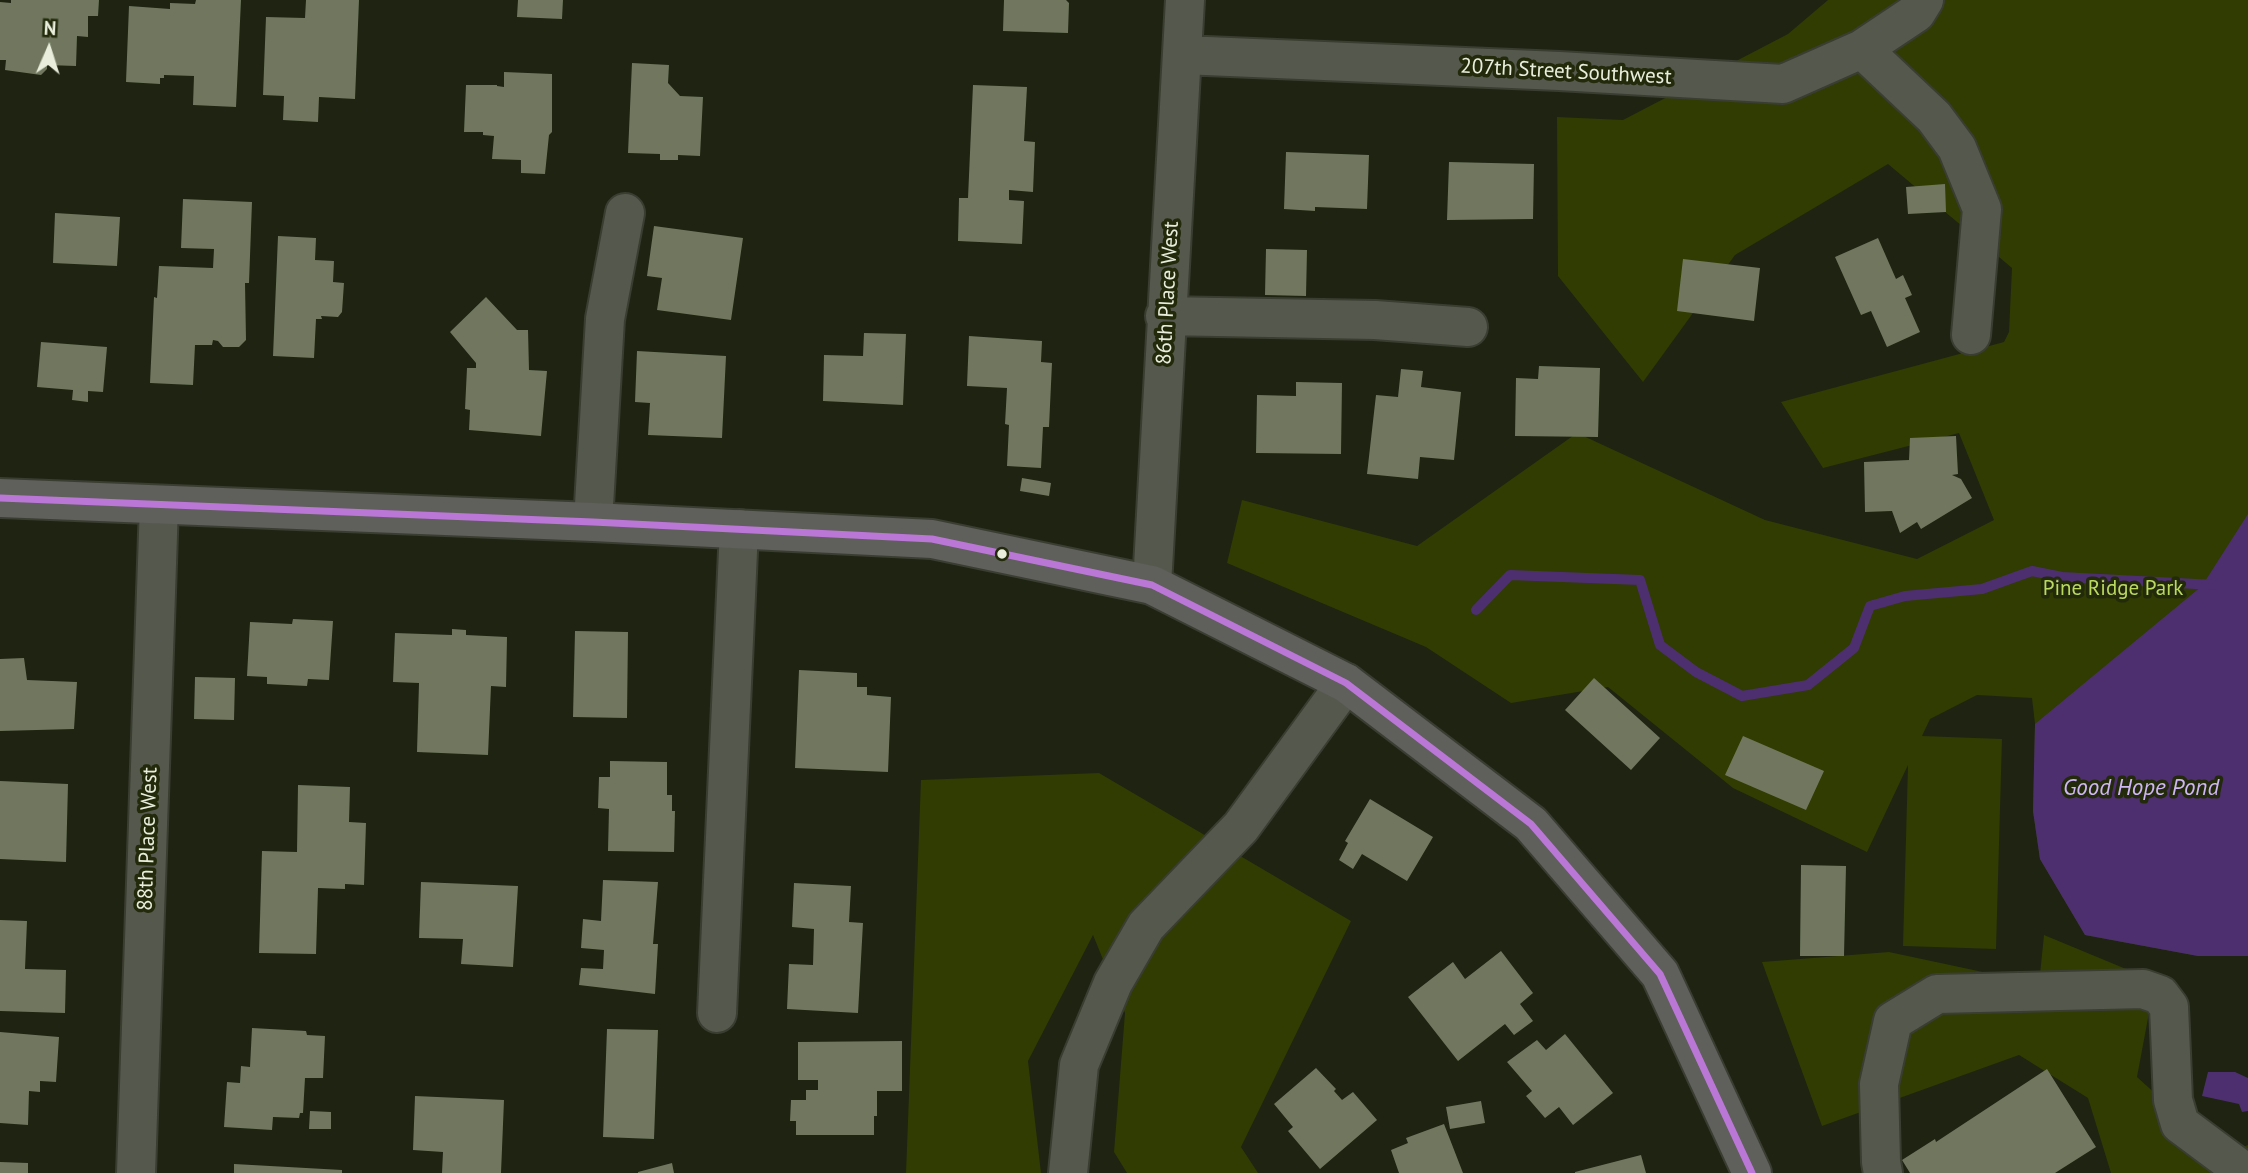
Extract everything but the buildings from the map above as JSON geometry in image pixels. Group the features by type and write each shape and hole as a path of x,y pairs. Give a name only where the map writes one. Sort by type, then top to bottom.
{"main road":[{"path":"0,498 932,539 1152,585 1346,683 1531,824 1660,974 1752,1173"}],"street":[{"name":"86th Place West","path":"1152,585 1185,0"},
{"name":"207th Street Southwest","path":"1183,55 1572,71 1783,84 1862,48 1916,13 1924,0"},
{"path":"1862,48 1934,117 1957,148 1982,209 1972,335"},
{"path":"593,522 605,319 625,213"},
{"path":"1166,316 1375,320 1468,327"},
{"name":"88th Place West","path":"136,1173 159,505"},
{"path":"717,1013 739,529"},
{"path":"1068,1173 1079,1065 1113,983 1146,926 1241,827 1346,683"},
{"path":"1884,1173 1881,1162 1879,1084 1893,1020 1937,994 2143,989 2160,995 2169,1007 2173,1100 2180,1124 2239,1168"}],"green space":[{"name":"Pine Ridge Park","path":"1828,0 2248,0 2248,956 2198,956 2085,935 2040,859 2033,811 2035,724 2032,698 1977,695 1930,719 1922,736 2002,739 1996,949 1903,946 1908,765 1867,852 1733,788 1608,687 1511,703 1426,647 1227,563 1242,500 1417,546 1577,433 1765,520 1917,559 1994,520 1959,433 1823,468 1781,402 2004,342 2009,332 2012,268 1888,164 1735,255 1643,382 1558,276 1557,117 1623,120 1788,34"},
{"path":"1099,773 1351,921 1241,1147 1258,1173 1127,1173 1114,1152 1125,1013 1093,935 1028,1061 1041,1173 906,1173 921,780"},
{"path":"2044,935 2155,981 2137,1077 2223,1155 2248,1145 2248,1173 2111,1173 2088,1098 2019,1055 1822,1126 1762,962 1889,952 2039,984"}],"water":[{"name":"Good Hope Pond","path":"2248,514 2248,956 2198,956 2085,935 2040,859 2033,811 2035,724 2202,586"},
{"path":"2208,1072 2235,1072 2248,1078 2248,1111 2242,1112 2239,1104 2202,1096"}],"waterway":[{"path":"1476,610 1510,575 1640,580 1660,645 1696,672 1742,696 1808,685 1854,648 1870,606 1905,596 1982,589 2032,571 2062,577 2215,585"}],"transit line":[{"path":"0,498 932,539 1152,585 1346,683 1531,824 1660,974 1752,1173"}]}
